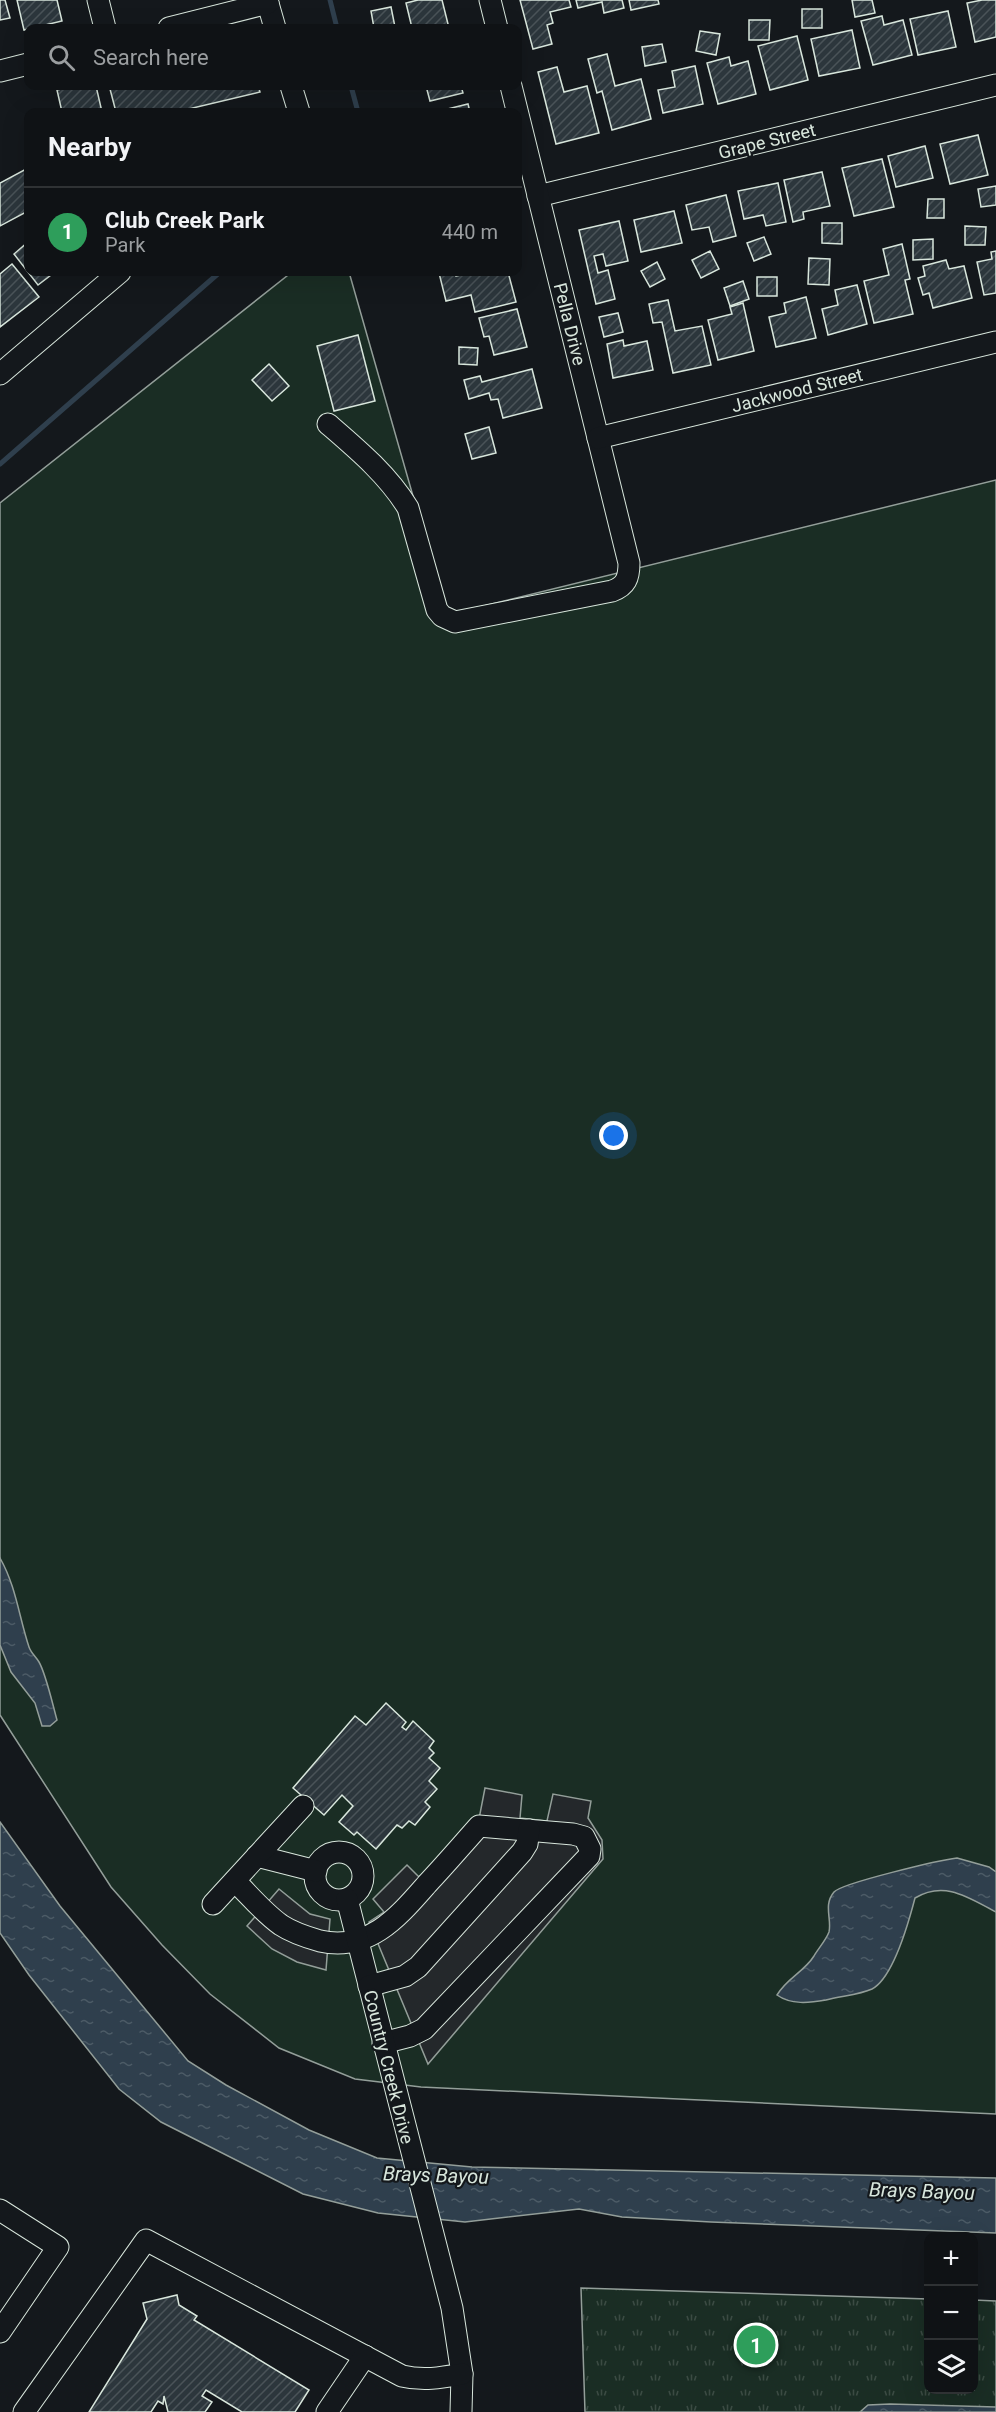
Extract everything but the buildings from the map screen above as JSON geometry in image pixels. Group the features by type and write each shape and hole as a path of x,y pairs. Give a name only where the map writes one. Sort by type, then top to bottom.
{"street":[{"path":"98,0 104,24"},
{"path":"490,0 496,24"},
{"path":"184,24 267,2 274,24"},
{"path":"0,71 24,65"},
{"name":"Grape Street","path":"538,196 996,85"},
{"path":"292,90 298,108"},
{"name":"Pella Drive","path":"512,90 516,108"},
{"name":"Pella Drive","path":"328,424 356,447 403,499 408,508 437,610 449,620 455,622 612,591 627,581 629,563 522,131"},
{"path":"0,374 115,276"},
{"name":"Jackwood Street","path":"598,438 996,342"},
{"path":"213,1904 303,1806"},
{"path":"235,1881 272,1918 293,1932 338,1943 357,1941 371,1936 398,1917 479,1826 573,1834 584,1837 590,1849 589,1856 424,2029 410,2036 383,2043"},
{"path":"369,1986 405,1976 418,1967 522,1852 527,1844 529,1830"},
{"path":"334,1852 342,1852 357,1859 364,1874 363,1882 354,1895 346,1899 331,1899 324,1894 316,1882 316,1871 321,1860 334,1852"},
{"path":"257,1857 316,1871"},
{"name":"Country Creek Drive","path":"346,1899 452,2308 462,2374 461,2412"},
{"path":"0,2210 58,2247 0,2332"},
{"path":"24,2412 146,2240 402,2376 417,2380 433,2380 462,2374"},
{"path":"327,2412 365,2356"}],"green space":[{"path":"287,276 350,276 447,615 996,480 996,2114 421,2087 355,2079 279,2048 210,1994 162,1945 111,1887 0,1715 0,503"},
{"path":"581,2288 924,2299 924,2394 978,2394 978,2300 996,2301 996,2412 585,2412"}],"shaded area":[{"path":"485,1788 522,1795 520,1818 547,1821 553,1794 591,1801 588,1818 602,1840 603,1859 428,2064 369,1922 384,1912 373,1899 407,1865 422,1880 479,1819"},
{"path":"279,1889 310,1914 330,1919 326,1970 297,1962 272,1949 247,1926"}],"water":[{"path":"0,1558 14,1591 29,1647 42,1667 47,1682 57,1720 50,1726 42,1726 35,1703 11,1672 0,1645"},
{"name":"Brays Bayou","path":"0,1822 60,1906 188,2061 226,2085 309,2130 377,2158 472,2167 996,2178 996,2233 622,2217 579,2209 465,2222 378,2213 303,2194 161,2122 119,2089 29,1975 0,1933"},
{"path":"957,1858 989,1867 996,1872 996,1912 957,1893 937,1891 926,1893 915,1898 893,1961 880,1983 872,1989 807,2002 794,2002 777,1995 810,1962 826,1938 830,1927 829,1902 834,1892 872,1878"},
{"path":"868,2405 996,2407 996,2412 860,2412"}],"waterway":[{"path":"330,0 336,24"},
{"path":"352,90 357,108"},
{"path":"0,464 215,276"}],"place":[{"name":"Club Creek Park","path":"756,2345"}]}
